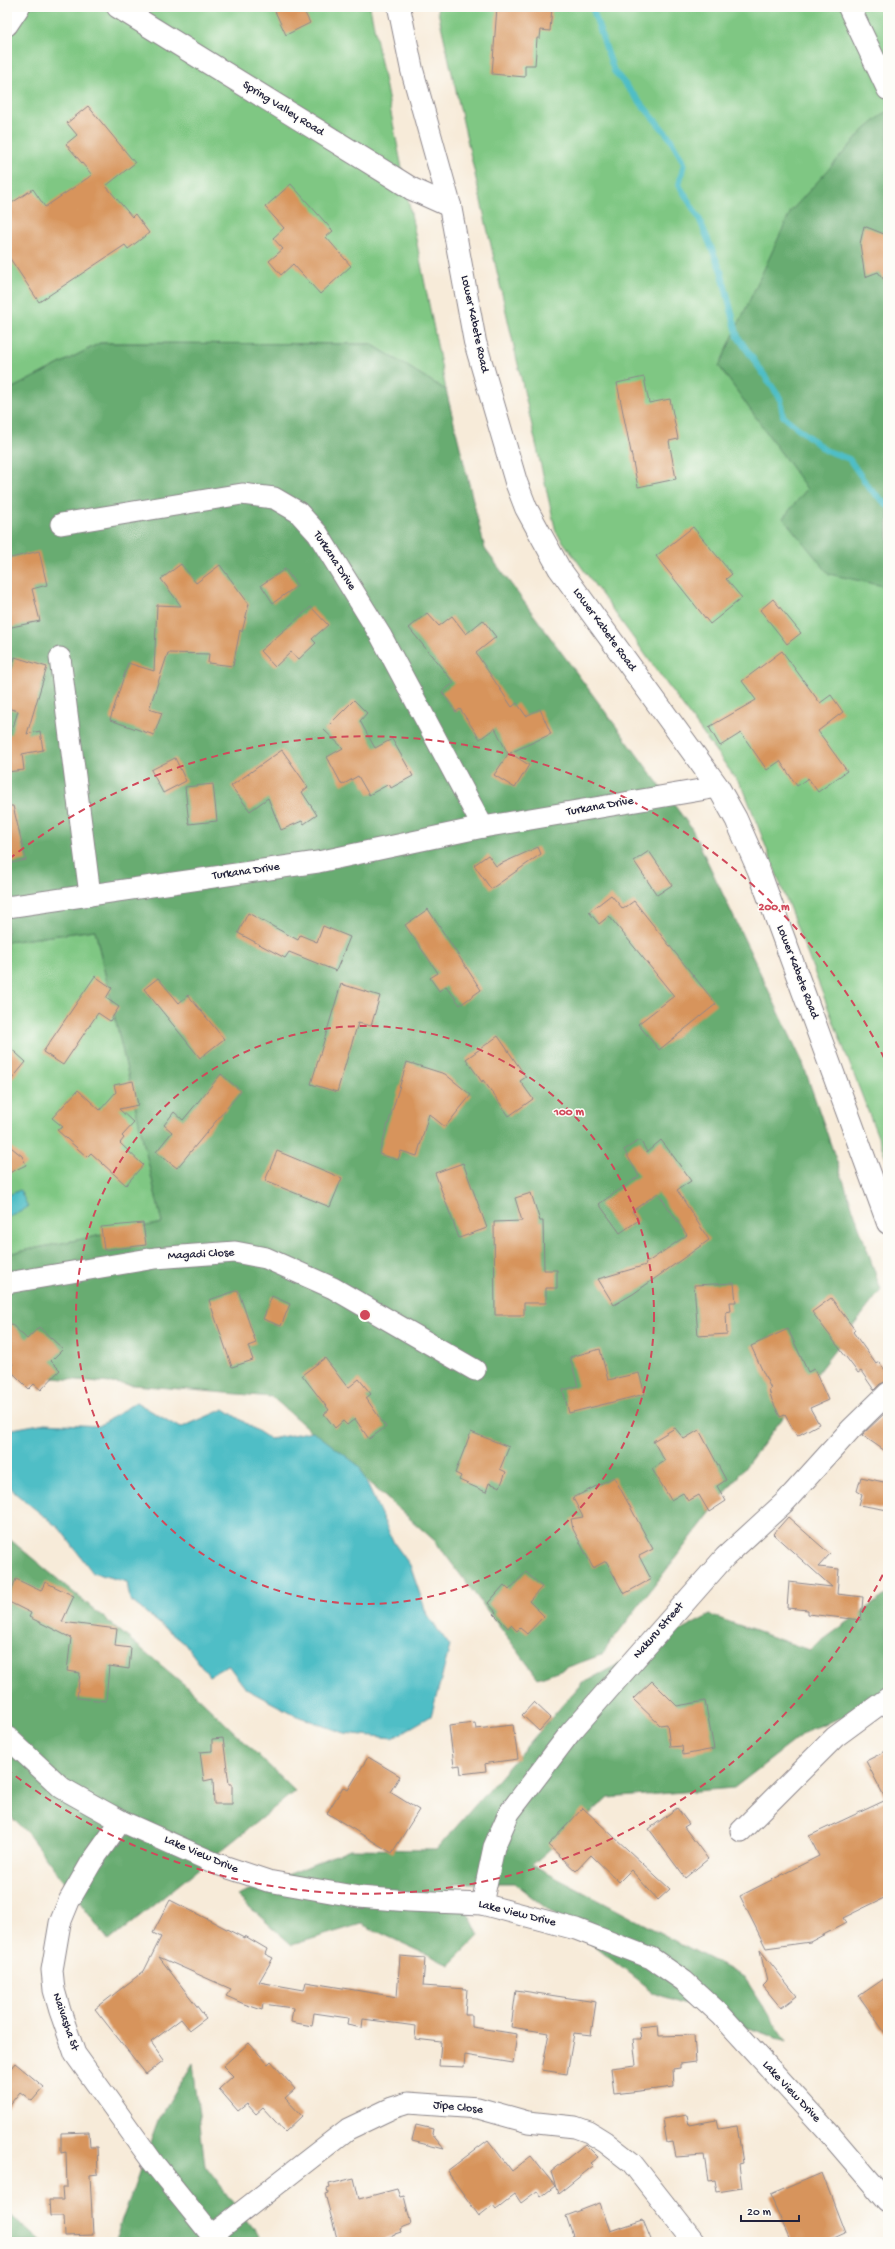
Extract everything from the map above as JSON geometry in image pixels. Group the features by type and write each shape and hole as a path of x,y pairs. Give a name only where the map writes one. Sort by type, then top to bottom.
{"main road":[{"name":"Spring Valley Road","path":"118,7 393,177 450,206"},
{"name":"Lower Kabete Road","path":"399,7 412,70 450,206 475,342 516,482 526,508 559,568 718,787 736,820 759,871 888,1223"},
{"path":"849,7 888,89"}],"street":[{"path":"7,25 19,7"},
{"name":"Turkana Drive","path":"61,524 242,494 274,498 298,512 318,534 381,636 483,827"},
{"path":"60,658 90,895"},
{"name":"Turkana Drive","path":"7,907 318,862 483,827 718,787"},
{"name":"Magadi Close","path":"7,1283 155,1258 234,1252 266,1258 326,1285 425,1340 475,1370"},
{"name":"Nakuru Street","path":"482,1904 494,1847 509,1813 570,1733 725,1557 786,1501 851,1429 888,1393"},
{"path":"741,1831 835,1737 888,1698"},
{"name":"Lake View Drive","path":"7,1737 62,1788 121,1821 217,1864 268,1881 359,1897 409,1902 482,1904 576,1929 603,1938 651,1958 684,1981 721,2015 888,2202"},
{"name":"Naivasha St","path":"121,1821 91,1863 69,1901 60,1923 52,1970 54,1990 75,2054 152,2161 191,2212 215,2238"},
{"name":"Jipe Close","path":"215,2238 348,2129 392,2108 408,2103 478,2108 528,2122 575,2127 589,2132 605,2142 632,2163 694,2242"}],"green space":[{"path":"7,7 370,7 446,390 371,344 100,343 7,391"},
{"path":"437,7 888,7 888,1163 744,790 556,532"},
{"path":"888,110 888,587 829,574 783,518 807,489 719,366 791,211 864,130"},
{"path":"100,343 371,344 446,390 485,549 692,829 802,1061 881,1290 601,1655 538,1678 435,1541 272,1397 7,1374 7,1254 162,1223 95,930 7,942 7,391"},
{"path":"95,930 162,1223 7,1254 7,942"},
{"path":"7,1537 192,1691 295,1791 109,1941 28,1834 7,1813"},
{"path":"888,1593 888,1701 810,1729 734,1788 608,1798 532,1865 744,1977 787,2042 654,1993 514,1883 454,1883 479,1936 450,1965 361,1924 292,1945 237,1896 350,1849 436,1850 581,1684 710,1615 809,1650"},
{"path":"193,2063 205,2166 263,2242 114,2242 158,2121"},
{"path":"7,2212 41,2242 7,2242"}],"water":[{"path":"20,1190 28,1207 7,1217 7,1196"},
{"path":"136,1402 180,1428 224,1409 270,1439 313,1431 359,1466 394,1543 410,1565 427,1615 450,1646 431,1716 393,1738 344,1733 297,1716 246,1689 228,1665 209,1676 184,1643 130,1600 127,1582 93,1573 60,1529 15,1493 7,1482 7,1430 45,1423 99,1426"}],"building":[{"path":"273,7 302,7 310,23 286,35"},
{"path":"497,7 552,7 550,31 541,30 540,38 537,38 535,65 525,65 525,77 492,74"},
{"path":"88,106 135,163 106,186 132,217 135,214 149,233 128,249 125,245 39,302 7,254 7,206 33,189 45,207 92,175 66,144 77,135 67,123"},
{"path":"291,184 333,231 326,237 351,266 320,294 293,264 281,275 269,261 283,249 273,238 284,228 265,207"},
{"path":"864,226 884,234 888,239 888,285 878,272 865,277 860,244"},
{"path":"644,377 649,403 670,399 678,439 669,441 676,479 638,487 617,383"},
{"path":"693,527 732,574 726,579 742,598 710,624 656,556"},
{"path":"39,551 47,585 32,589 40,621 7,628 7,559"},
{"path":"181,564 196,583 220,565 249,604 242,632 240,630 233,666 208,663 209,654 168,653 149,709 162,713 154,735 110,720 128,663 154,671 157,605 181,606 161,579"},
{"path":"285,569 297,586 273,603 261,585"},
{"path":"773,599 801,633 787,644 760,610"},
{"path":"311,607 328,625 312,639 316,643 298,660 291,652 275,667 260,651"},
{"path":"427,613 439,626 452,616 466,634 483,620 496,637 476,653 512,707 517,703 526,716 540,709 551,734 510,753 529,765 515,788 494,775 508,754 495,728 480,739 460,709 456,712 442,692 454,683 409,628"},
{"path":"782,651 820,703 831,695 843,712 818,731 847,771 818,792 808,778 797,786 780,761 767,770 741,733 720,746 709,727 756,700 742,681"},
{"path":"15,657 47,667 27,734 40,731 43,750 22,754 24,770 7,772 7,735 11,734 18,711 7,708 7,686"},
{"path":"354,700 367,713 360,721 375,748 392,739 413,776 391,788 389,784 369,795 358,776 342,785 327,757 343,748 324,730"},
{"path":"282,750 308,787 302,792 317,815 304,824 302,821 281,830 268,798 250,811 231,786"},
{"path":"175,758 186,781 163,793 151,770"},
{"path":"213,784 217,821 189,824 185,787"},
{"path":"7,806 13,806 26,860 7,864"},
{"path":"538,847 541,854 491,889 474,865 488,855 496,866"},
{"path":"649,851 672,885 657,895 634,861"},
{"path":"611,895 623,909 634,901 716,1004 659,1050 638,1024 674,996 609,916 599,924 589,912"},
{"path":"428,909 481,990 460,1005 446,986 439,991 430,978 438,973 405,925"},
{"path":"248,913 298,940 300,935 317,942 323,926 350,937 336,971 289,952 285,958 238,933"},
{"path":"95,976 112,988 106,998 119,1007 110,1021 98,1013 63,1065 43,1052"},
{"path":"158,978 179,1003 188,995 224,1039 200,1058 144,989"},
{"path":"341,984 380,996 371,1026 358,1023 337,1092 311,1084"},
{"path":"498,1036 526,1077 520,1081 533,1099 509,1116 466,1059"},
{"path":"7,1045 26,1062 7,1085"},
{"path":"407,1062 445,1074 471,1095 445,1127 429,1114 417,1156 401,1151 398,1160 379,1154"},
{"path":"221,1074 241,1091 177,1168 156,1152 172,1132 164,1125 174,1112 183,1120"},
{"path":"133,1081 138,1105 119,1109 134,1123 122,1136 124,1138 120,1143 143,1165 126,1185 91,1153 87,1157 57,1130 63,1127 52,1118 78,1090 100,1110 116,1092 114,1085"},
{"path":"640,1140 647,1152 661,1140 691,1181 677,1190 709,1240 633,1294 614,1305 598,1279 646,1265 645,1264 687,1235 658,1193 632,1211 639,1220 620,1233 599,1204 639,1176 624,1150"},
{"path":"7,1144 22,1156 26,1165 7,1174"},
{"path":"277,1151 342,1178 330,1207 265,1181"},
{"path":"463,1163 487,1228 459,1238 435,1173"},
{"path":"531,1193 540,1221 543,1221 544,1270 557,1270 557,1288 546,1288 546,1303 524,1303 524,1315 495,1315 494,1222 522,1221 515,1198"},
{"path":"143,1223 146,1245 104,1250 101,1227"},
{"path":"734,1283 736,1302 730,1302 731,1311 726,1312 727,1334 698,1336 694,1285"},
{"path":"238,1290 256,1343 248,1346 253,1360 232,1367 209,1300"},
{"path":"272,1296 290,1304 281,1326 263,1319"},
{"path":"831,1298 855,1330 853,1332 876,1364 879,1362 888,1374 888,1381 880,1384 874,1390 861,1371 858,1373 812,1312"},
{"path":"7,1320 27,1339 39,1327 63,1349 51,1361 60,1370 41,1390 34,1384 29,1389 9,1369 13,1364 7,1358"},
{"path":"788,1329 808,1372 814,1369 828,1400 810,1408 819,1424 797,1436 785,1415 780,1417 772,1400 769,1390 771,1389 751,1346"},
{"path":"600,1349 608,1380 639,1373 645,1394 569,1413 563,1390 578,1386 570,1357"},
{"path":"325,1358 348,1388 359,1379 371,1394 366,1398 386,1427 369,1439 355,1419 347,1425 343,1421 335,1428 324,1414 329,1410 302,1375"},
{"path":"888,1410 888,1453 862,1435"},
{"path":"675,1428 684,1439 699,1430 726,1480 717,1486 726,1501 709,1512 699,1495 688,1501 683,1493 671,1500 652,1469 665,1461 653,1441"},
{"path":"471,1432 509,1447 500,1469 506,1472 500,1487 489,1483 486,1492 459,1480 461,1476 455,1473"},
{"path":"614,1477 653,1549 639,1556 651,1579 624,1594 606,1561 593,1568 573,1529 571,1519 583,1517 573,1498"},
{"path":"861,1477 888,1483 888,1510 859,1505 862,1494 857,1491"},
{"path":"788,1517 830,1554 818,1567 839,1569 837,1594 863,1597 861,1620 808,1614 808,1610 787,1608 789,1582 832,1587 773,1534"},
{"path":"526,1572 542,1587 529,1601 544,1616 527,1634 520,1628 517,1631 511,1625 508,1628 494,1614 496,1612 488,1603 504,1585 509,1590"},
{"path":"16,1579 41,1591 45,1582 74,1596 62,1622 117,1629 115,1646 131,1648 129,1669 109,1666 106,1701 77,1698 80,1673 67,1671 71,1638 29,1617 31,1613 7,1601"},
{"path":"652,1681 677,1706 705,1701 714,1749 683,1755 682,1746 670,1747 667,1724 660,1725 633,1699"},
{"path":"534,1702 551,1718 539,1731 522,1715"},
{"path":"475,1723 476,1729 513,1725 518,1759 488,1763 485,1764 486,1771 461,1774 460,1765 454,1766 449,1726"},
{"path":"223,1738 229,1784 232,1784 232,1804 214,1804 213,1779 204,1781 200,1752 212,1751 212,1739"},
{"path":"888,1750 888,1896 843,1918 846,1923 810,1942 766,1948 740,1896 819,1856 809,1836 886,1800 866,1761"},
{"path":"368,1757 400,1776 390,1792 419,1810 392,1853 327,1813 343,1787 348,1790"},
{"path":"583,1808 670,1889 658,1900 631,1870 619,1882 591,1855 576,1871 548,1845"},
{"path":"677,1808 689,1824 684,1827 708,1859 685,1878 649,1829"},
{"path":"170,1900 244,1938 245,1936 267,1949 265,1954 273,1958 259,1982 304,1990 306,1982 397,1997 400,1956 425,1958 423,1986 467,1989 465,2015 472,2015 472,2027 517,2034 513,2063 465,2055 464,2067 439,2066 441,2042 415,2039 416,2026 363,2019 362,2028 347,2025 348,2018 314,2013 312,2026 291,2022 293,2008 263,2004 262,2010 244,2004 226,1996 231,1989 159,1957 206,2018 190,2030 181,2019 151,2042 164,2060 146,2074 95,2009 144,1971 161,1937 153,1933"},
{"path":"760,1950 797,1996 781,2008 763,1986 767,1982"},
{"path":"888,1976 888,2037 859,1996"},
{"path":"516,1990 596,2002 591,2035 574,2033 567,2074 542,2070 549,2033 511,2027"},
{"path":"658,2025 659,2036 694,2035 696,2062 680,2064 680,2068 673,2069 674,2087 614,2094 611,2068 636,2065 633,2039 641,2039 639,2027"},
{"path":"249,2043 268,2064 271,2061 295,2089 285,2098 302,2116 285,2132 263,2108 256,2114 247,2104 238,2111 219,2089 233,2076 223,2066"},
{"path":"15,2063 44,2087 32,2101 20,2092 7,2108 7,2073"},
{"path":"687,2115 689,2125 716,2120 718,2129 737,2126 743,2163 739,2164 742,2188 717,2192 715,2180 708,2181 704,2155 676,2157 673,2142 667,2143 663,2119"},
{"path":"416,2125 433,2129 432,2134 444,2149 412,2141"},
{"path":"89,2132 90,2147 97,2147 98,2174 90,2175 93,2235 65,2236 64,2216 50,2216 49,2200 63,2200 62,2187 67,2187 66,2152 61,2153 61,2133"},
{"path":"488,2140 512,2171 531,2156 555,2186 541,2197 537,2191 521,2203 515,2194 496,2209 493,2205 479,2216 447,2171"},
{"path":"585,2144 598,2157 590,2163 593,2166 558,2194 551,2172"},
{"path":"822,2173 845,2233 825,2242 791,2242 770,2195"},
{"path":"354,2178 359,2199 397,2189 400,2197 404,2196 411,2224 400,2229 401,2232 377,2242 338,2242 325,2194 328,2193 327,2189 330,2188 329,2184"},
{"path":"600,2203 610,2231 643,2220 652,2242 575,2242 566,2216"}],"waterway":[{"path":"592,7 614,71 670,138 684,163 679,185 699,218 721,271 738,337 780,398 783,416 825,450 849,459 870,489 888,506"}]}
